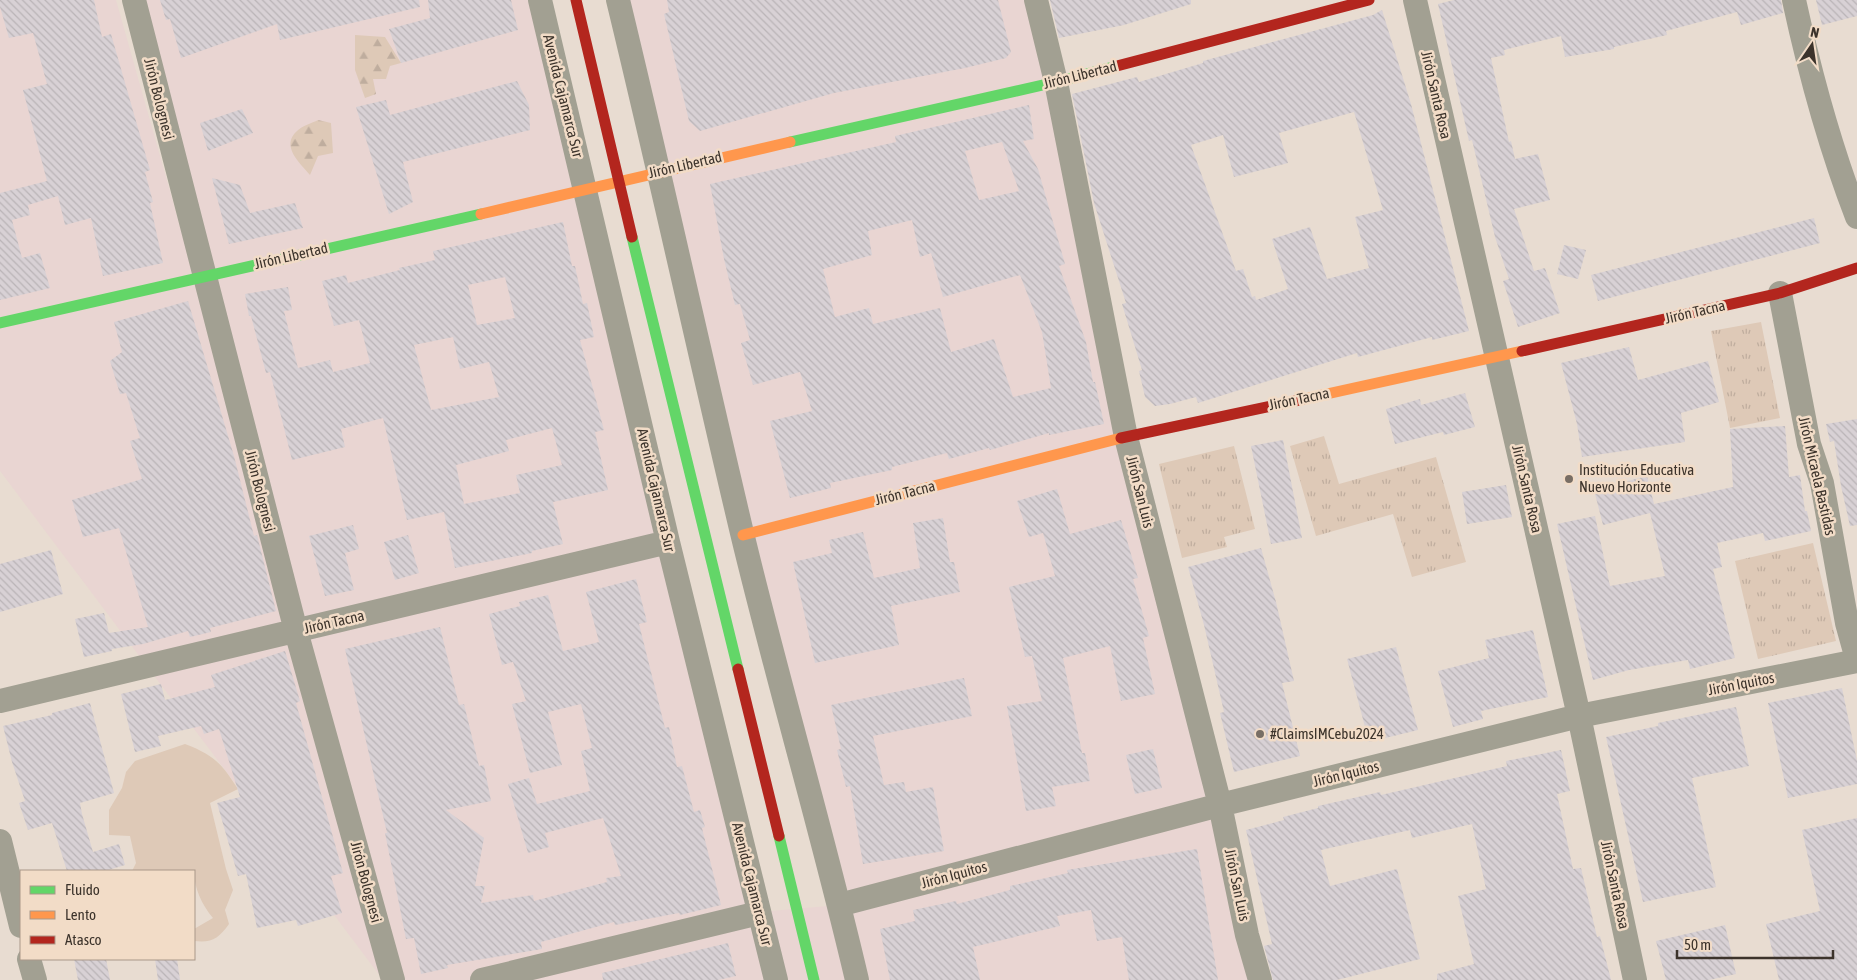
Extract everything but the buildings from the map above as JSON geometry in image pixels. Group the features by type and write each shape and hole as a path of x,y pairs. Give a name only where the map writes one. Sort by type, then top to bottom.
{"main road":[{"path":"576,0 618,182 814,980"},
{"name":"Jirón Libertad","path":"0,322 1056,82 1369,0"},
{"name":"Jirón Tacna","path":"743,535 1126,436 1497,357 1780,293 1857,268"}],"street":[{"name":"Jirón Bolognesi","path":"134,0 296,631 393,980"},
{"name":"Avenida Cajamarca Sur","path":"540,0 668,542 776,980"},
{"path":"618,0 660,171 743,535 839,905 856,980"},
{"name":"Jirón San Luis","path":"1036,0 1056,82 1126,436 1220,805 1247,935 1260,980"},
{"name":"Jirón Santa Rosa","path":"1414,0 1579,716 1635,980"},
{"path":"1794,0 1808,66 1840,172 1857,218"},
{"name":"Jirón Micaela Bastidas","path":"1780,293 1809,444 1822,483 1847,623 1857,660"},
{"name":"Jirón Tacna","path":"0,701 668,542"},
{"name":"Jirón Iquitos","path":"839,905 1220,805 1579,716 1857,660"},
{"path":"0,841 20,922"},
{"path":"482,980 759,912"},
{"path":"29,960 35,980"}],"shaded area":[{"path":"0,0 116,0 388,963 137,0 539,0 759,912 839,905 621,0 1033,0 1258,980 383,980 0,471"}],"green space":[{"path":"355,35 385,37 401,63 390,66 386,79 373,79 376,94 365,98 355,70"},
{"path":"318,120 331,123 333,153 318,156 310,175 293,154 290,143 292,137 299,129"},
{"path":"1761,322 1780,418 1730,428 1711,331"},
{"path":"1324,436 1339,484 1436,457 1466,562 1412,577 1393,514 1316,536 1290,446"},
{"path":"1234,446 1255,529 1224,537 1227,547 1182,558 1159,464"},
{"path":"1813,543 1836,641 1758,659 1735,561"},
{"path":"185,744 203,752 216,761 238,789 210,803 233,890 225,910 229,924 214,939 195,941 195,928 213,918 199,896 195,884 195,870 132,870 136,863 130,836 109,835 109,810 122,788 126,772 135,761"}],"traffic: fast":[{"path":"790,142 1056,82 1113,67"},
{"path":"0,323 481,214"},
{"path":"632,237 738,669"},
{"path":"779,836 814,980"}],"traffic: slow":[{"path":"481,214 790,142"},
{"path":"1304,399 1522,351"},
{"path":"743,535 1121,438"}],"traffic: jam":[{"path":"576,0 632,237"},
{"path":"1113,67 1369,0"},
{"path":"1522,351 1780,293 1857,268"},
{"path":"1121,438 1304,399"},
{"path":"738,669 779,836"}],"place":[{"name":"Institución Educativa Nuevo Horizonte","path":"1569,479"},
{"name":"#ClaimsIMCebu2024","path":"1260,734"}]}
